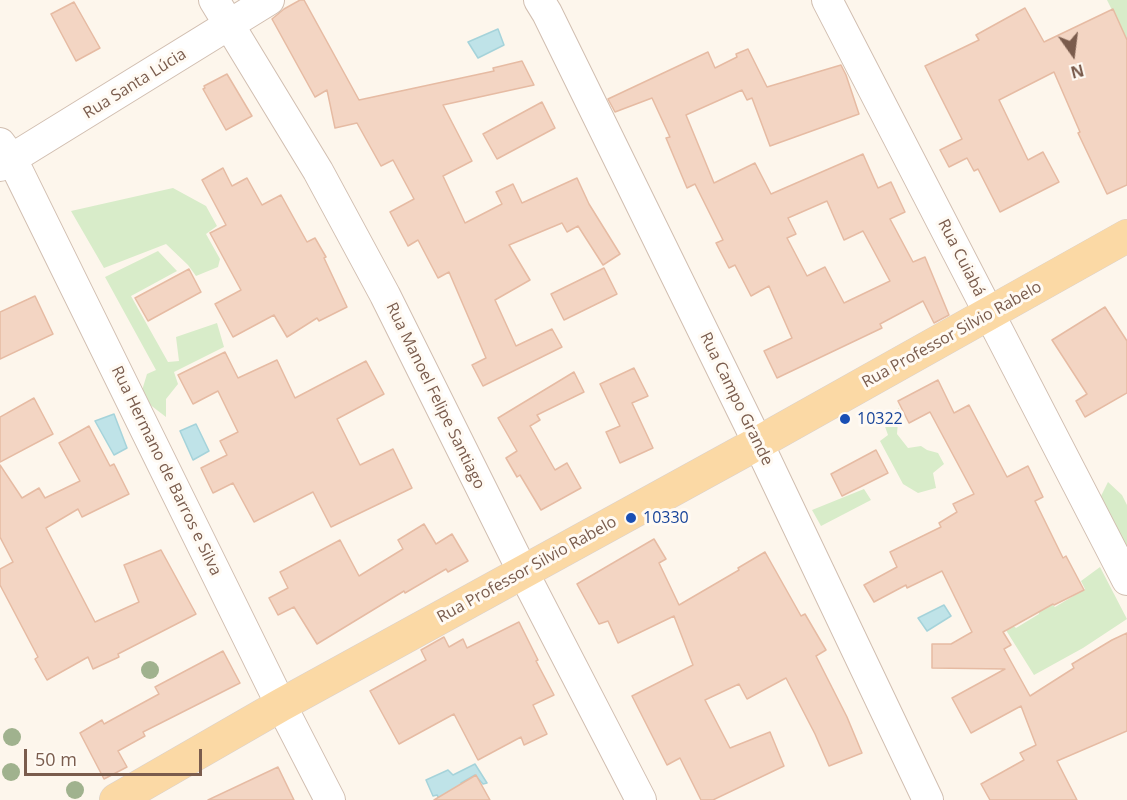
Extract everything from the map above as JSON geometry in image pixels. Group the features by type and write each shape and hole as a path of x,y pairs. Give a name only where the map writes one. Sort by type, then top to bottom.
{"main road":[{"name":"Rua Professor Silvio Rabelo","path":"116,800 281,705 1127,237"}],"street":[{"name":"Rua Manoel Felipe Santiago","path":"214,0 318,171 385,295 523,572 641,800"},
{"name":"Rua Santa Lúcia","path":"4,156 231,25 269,0"},
{"name":"Rua Campo Grande","path":"539,0 758,443 928,800"},
{"name":"Rua Cuiabá","path":"827,0 1127,580"},
{"name":"Rua Hermano de Barros e Silva","path":"4,156 330,800"}],"green space":[{"path":"1107,0 1127,0 1127,40"},
{"path":"173,188 206,206 217,226 206,234 220,259 218,267 196,276 166,244 104,268 71,211"},
{"path":"158,251 177,271 131,296 168,362 179,361 176,337 217,323 224,347 174,372 178,384 166,399 166,417 140,397 147,374 156,370 105,277"},
{"path":"899,408 897,434 908,448 921,446 938,453 944,464 933,473 936,488 918,493 903,484 880,441 888,435 883,421"},
{"path":"1108,482 1122,495 1127,505 1127,565 1097,504"},
{"path":"864,489 871,500 821,526 812,510"},
{"path":"1100,567 1127,619 1083,648 1034,675 1004,627 1011,624 1016,628 1039,614 1039,604 1048,601 1055,607 1085,589 1081,581"}],"water":[{"path":"498,29 504,45 478,58 468,42"},
{"path":"114,414 127,448 114,455 95,421"},
{"path":"196,424 209,451 193,460 180,431"},
{"path":"944,605 951,616 927,631 918,618"},
{"path":"475,764 487,783 483,784 475,775 461,783 467,793 440,800 437,795 433,796 426,780 448,770 453,775"}],"building":[{"path":"300,0 304,0 359,100 494,71 493,68 522,61 534,85 443,105 472,161 443,176 465,223 502,204 496,192 513,184 522,203 577,178 589,204 620,254 603,265 578,226 567,232 562,223 509,245 530,280 495,300 516,346 552,329 562,347 483,386 472,365 486,358 449,272 438,278 418,240 408,246 390,212 414,199 393,160 381,166 357,123 335,128 327,90 315,97 272,19"},
{"path":"74,2 100,48 76,61 51,14"},
{"path":"1025,8 1044,42 1113,9 1127,40 1127,185 1107,194 1078,133 1080,132 1054,72 999,100 1028,160 1043,152 1059,182 1000,212 978,169 974,171 967,158 949,167 940,150 962,139 925,66 979,40 976,35"},
{"path":"748,49 767,87 841,65 859,114 770,146 752,98 747,100 742,90 686,115 714,183 755,163 771,194 863,154 878,188 891,182 905,212 890,219 913,262 925,257 949,315 934,323 923,301 880,324 882,328 777,378 764,351 792,338 769,286 751,296 735,265 729,268 716,243 723,240 695,184 687,188 666,138 670,137 652,98 615,112 608,99 708,52 715,68 737,57 736,54","holes":["827,201 844,240 863,231 890,281 844,303 825,267 807,276 787,238 796,234 788,218"]},
{"path":"227,74 252,116 226,130 203,89 204,86"},
{"path":"542,102 555,128 497,159 483,134"},
{"path":"223,168 232,186 247,178 262,205 281,195 307,242 315,238 326,257 324,258 347,307 319,321 317,318 287,337 274,315 233,337 215,304 241,290 210,233 226,225 202,180"},
{"path":"604,268 617,294 564,320 551,294"},
{"path":"189,269 201,292 148,321 135,298"},
{"path":"35,296 53,334 0,359 0,312"},
{"path":"1105,307 1127,341 1127,393 1085,417 1076,401 1087,394 1052,340"},
{"path":"225,352 238,378 277,360 295,398 366,361 384,394 337,419 360,465 393,449 412,488 331,527 313,492 254,522 233,483 213,493 201,468 227,455 220,441 238,432 218,391 193,404 178,375"},
{"path":"634,368 648,396 632,403 653,448 620,463 606,432 620,426 600,384"},
{"path":"574,372 584,392 537,415 540,420 530,426 555,470 567,463 581,488 541,510 520,475 517,477 506,458 517,451 498,418"},
{"path":"938,380 954,413 969,405 1007,477 1028,466 1043,497 1035,501 1063,558 1066,556 1084,590 1053,604 1003,632 1011,645 1004,649 1030,696 1074,668 1072,664 1127,633 1127,731 1057,761 1077,800 990,800 981,784 1024,760 1020,753 1036,745 1021,706 971,733 952,698 1005,669 932,668 932,644 951,644 972,632 942,571 907,588 906,585 874,602 864,585 897,567 890,552 941,527 939,523 957,512 953,504 974,494 930,412 909,423 898,401"},
{"path":"34,398 53,434 0,462 0,417"},
{"path":"89,426 110,466 114,464 129,494 82,517 78,509 46,528 95,622 139,602 124,565 161,550 196,614 93,669 88,657 47,680 35,659 38,657 0,585 0,569 13,562 0,537 0,465 22,498 39,488 45,498 80,481 59,443"},
{"path":"876,450 888,473 842,496 831,474"},
{"path":"424,524 436,544 452,534 468,561 448,572 446,569 405,593 404,591 317,644 294,607 278,615 269,598 288,588 280,572 340,540 359,576 403,549 398,540"},
{"path":"654,539 666,559 659,563 679,605 765,552 801,616 805,614 826,650 816,656 847,717 862,753 829,766 786,678 747,699 739,684 705,700 730,748 770,732 784,766 713,800 701,800 680,758 667,765 632,696 693,665 674,616 618,643 608,621 599,624 577,584"},
{"path":"519,622 554,695 533,705 547,734 524,745 521,737 478,760 454,714 399,744 370,691 426,660 421,650 444,637 449,647 463,639 467,648"},
{"path":"223,651 240,683 143,732 145,736 118,751 127,767 104,779 80,733 102,720 104,724 159,694 155,687"},
{"path":"278,767 294,800 208,800"},
{"path":"476,775 490,800 434,800"}],"place":[{"name":"10322","path":"845,419"},
{"name":"10330","path":"631,518"}]}
